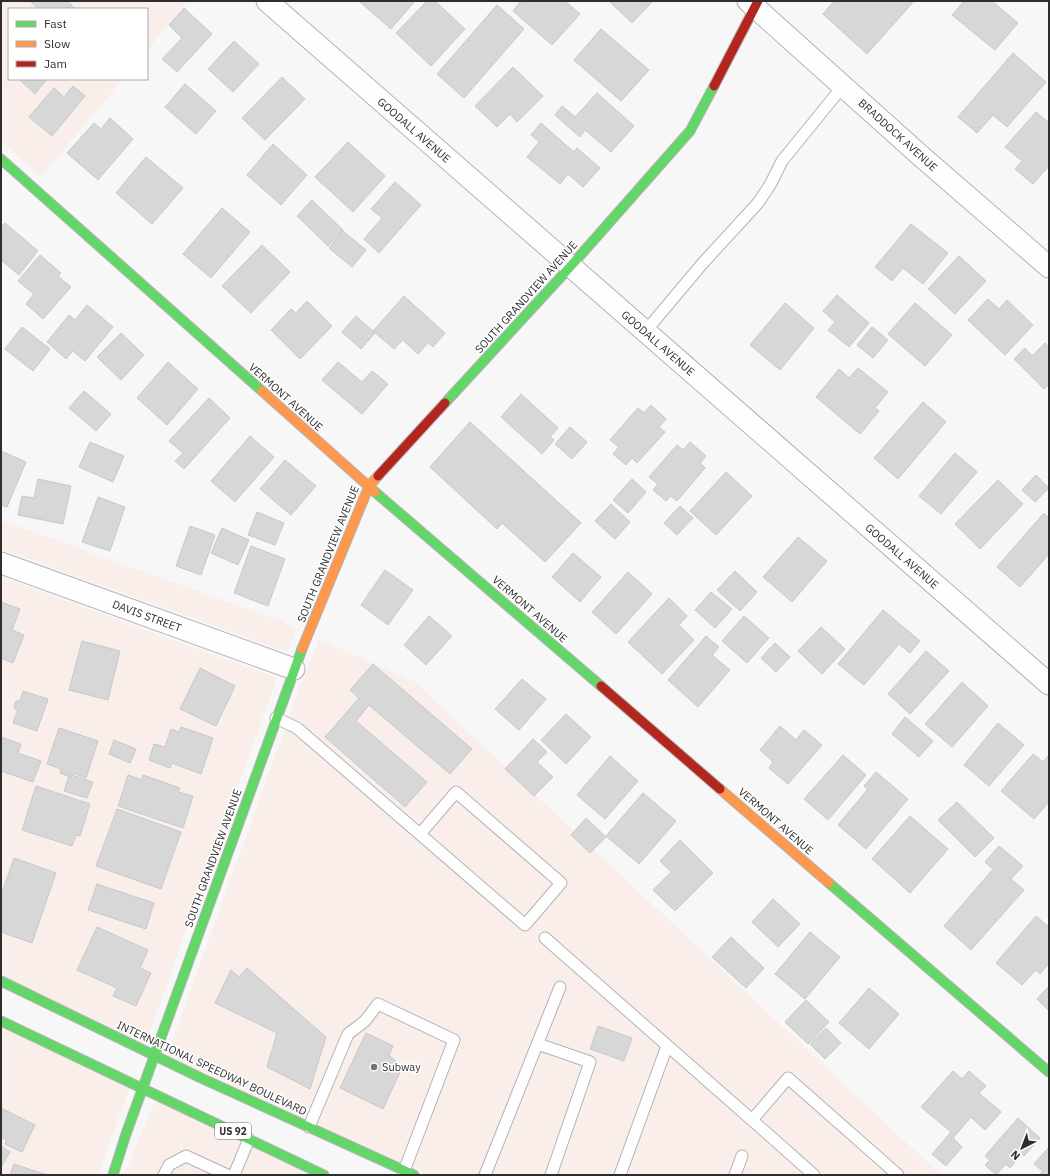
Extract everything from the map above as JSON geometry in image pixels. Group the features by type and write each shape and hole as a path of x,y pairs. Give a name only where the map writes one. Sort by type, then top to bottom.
{"street":[{"name":"GOODALL AVENUE","path":"268,1 570,267 1049,684"},
{"name":"SOUTH GRANDVIEW AVENUE","path":"113,1175 154,1056 294,669 369,486 570,267 690,131 754,3"},
{"name":"BRADDOCK AVENUE","path":"754,3 843,86 1049,267"},
{"name":"VERMONT AVENUE","path":"1,159 369,486 1049,1072"},
{"name":"DAVIS STREET","path":"1,563 294,669"},
{"name":"INTERNATIONAL SPEEDWAY BOULEVARD","path":"1,981 154,1056 409,1173"},
{"name":"US 92","path":"1,1021 142,1090 186,1108 249,1139 305,1171 324,1175"}],"lane":[{"path":"645,332 702,264 758,203 770,185 782,161 843,86"},
{"path":"276,718 297,728 525,925 561,883 456,792 420,834"},
{"path":"545,938 814,1175"},
{"path":"485,1175 560,987"},
{"path":"309,1127 348,1034 365,1021 378,1004 454,1040 409,1173"},
{"path":"538,1044 590,1062 551,1175"},
{"path":"620,1175 668,1046"},
{"path":"752,1120 788,1078 898,1175"},
{"path":"234,1175 249,1139"},
{"path":"164,1175 169,1164 186,1156 227,1175"},
{"path":"735,1175 742,1156"}],"shaded area":[{"path":"1,1 188,1 148,49 148,8 8,8 8,80 122,80 41,177 1,141"},
{"path":"1,520 281,621 297,629 287,652 1,549"},
{"path":"1,577 277,678 145,1045 1,977"},
{"path":"319,639 415,682 941,1175 428,1175 167,1055 305,673"},
{"path":"1,1025 131,1084 98,1175 1,1175"},
{"path":"157,1097 315,1175 124,1175"}],"building":[{"path":"30,1 68,1 74,8 38,8"},
{"path":"359,1 415,1 391,29"},
{"path":"427,1 435,1 465,29 431,66 396,33"},
{"path":"521,1 565,1 580,14 552,45 513,11"},
{"path":"609,1 653,1 632,23"},
{"path":"834,1 914,1 867,54 823,14"},
{"path":"964,1 992,1 1018,23 995,50 952,15"},
{"path":"497,5 524,29 464,98 437,74"},
{"path":"184,8 212,34 177,72 162,59 182,38 169,25"},
{"path":"601,29 649,70 621,101 574,60"},
{"path":"234,41 259,64 233,92 208,69"},
{"path":"1013,53 1046,82 1007,127 993,115 977,133 958,117"},
{"path":"513,67 543,96 517,122 510,114 497,127 475,106"},
{"path":"282,77 305,99 265,140 242,118"},
{"path":"20,80 46,80 35,94"},
{"path":"185,84 216,111 196,134 165,107"},
{"path":"73,86 85,96 52,136 29,117 54,88 64,97"},
{"path":"597,93 634,126 611,152 585,130 580,137 555,115 562,106 575,117"},
{"path":"1036,112 1049,123 1049,166 1033,184 1015,169 1022,161 1005,147"},
{"path":"110,118 133,139 98,180 67,153 94,123 101,129"},
{"path":"541,123 574,152 577,148 600,168 583,187 568,174 560,184 527,157 539,142 531,135"},
{"path":"348,142 385,176 353,212 315,177"},
{"path":"273,144 307,175 281,205 247,175"},
{"path":"146,157 183,188 152,224 116,193"},
{"path":"395,182 421,205 379,253 364,239 382,218 371,209"},
{"path":"312,200 343,230 328,246 297,216"},
{"path":"222,208 250,232 211,278 183,254"},
{"path":"5,223 38,251 19,275 1,260 1,228"},
{"path":"911,224 948,253 923,284 903,268 892,281 875,267"},
{"path":"343,231 366,250 352,267 329,248"},
{"path":"262,245 290,272 251,313 222,286"},
{"path":"40,255 61,273 58,276 71,287 43,319 26,304 34,294 18,281"},
{"path":"959,256 986,281 955,314 928,289"},
{"path":"837,295 869,323 849,347 828,330 835,322 823,311"},
{"path":"404,296 445,333 433,347 428,343 418,354 403,340 394,349 373,331"},
{"path":"988,299 999,309 1007,300 1033,325 1005,355 968,320"},
{"path":"307,301 332,326 300,359 271,330 291,309 296,313"},
{"path":"785,303 814,328 780,370 750,345"},
{"path":"915,303 952,335 925,366 888,334"},
{"path":"87,305 113,327 85,361 73,351 66,359 47,342 69,315 75,320"},
{"path":"356,316 375,333 361,349 342,332"},
{"path":"22,327 50,349 33,371 5,349"},
{"path":"872,327 888,340 873,358 857,345"},
{"path":"121,333 144,355 121,380 97,357"},
{"path":"1045,343 1049,347 1049,384 1044,389 1014,359 1025,348 1032,356"},
{"path":"168,362 198,389 167,425 137,398"},
{"path":"338,362 362,382 372,371 388,384 362,414 322,380"},
{"path":"858,368 888,392 875,408 879,411 860,434 816,397 839,369 849,378"},
{"path":"84,391 111,414 96,431 69,408"},
{"path":"521,394 558,428 550,437 554,440 542,454 501,417"},
{"path":"209,398 230,418 184,469 175,461 183,453 169,441"},
{"path":"923,402 946,422 898,479 874,458"},
{"path":"651,405 666,419 659,427 665,432 637,463 632,458 626,465 613,454 619,447 610,440 638,408 644,413"},
{"path":"470,422 581,523 545,562 502,523 497,529 430,467"},
{"path":"570,427 587,442 572,459 555,444"},
{"path":"250,436 274,457 235,502 211,481"},
{"path":"90,442 124,456 113,482 79,467"},
{"path":"690,442 706,456 700,463 705,468 677,501 671,496 666,501 653,490 658,484 649,477 677,445 683,450"},
{"path":"1,451 26,462 7,507 1,505"},
{"path":"955,453 977,472 941,514 919,496"},
{"path":"285,460 316,486 291,515 260,489"},
{"path":"726,472 752,496 716,535 690,511"},
{"path":"1036,475 1049,488 1035,502 1022,490"},
{"path":"38,479 71,486 63,524 18,515 22,496 34,498"},
{"path":"632,479 646,492 628,513 613,500"},
{"path":"998,480 1023,504 980,549 955,524"},
{"path":"98,497 125,507 110,551 82,542"},
{"path":"611,504 630,522 615,539 595,521"},
{"path":"680,506 693,518 677,535 664,523"},
{"path":"257,512 284,523 275,545 248,535"},
{"path":"1044,513 1049,518 1049,554 1020,587 997,567"},
{"path":"190,526 215,535 201,575 176,566"},
{"path":"222,528 249,540 238,565 211,553"},
{"path":"798,537 827,561 792,602 763,577"},
{"path":"251,546 285,559 268,606 234,593"},
{"path":"573,553 601,577 580,602 552,577"},
{"path":"385,570 413,590 388,625 361,605"},
{"path":"735,571 757,592 740,611 717,590"},
{"path":"628,572 652,594 616,634 592,612"},
{"path":"711,592 732,609 715,628 695,610"},
{"path":"669,598 687,616 679,625 694,640 662,674 628,642"},
{"path":"1,602 20,609 12,630 24,635 13,663 1,658"},
{"path":"883,610 920,641 910,653 899,644 864,685 838,664"},
{"path":"429,616 452,636 426,665 404,645"},
{"path":"744,616 769,638 747,663 722,641"},
{"path":"821,627 845,649 822,674 798,651"},
{"path":"706,636 719,647 712,655 730,670 698,707 668,680"},
{"path":"82,641 120,651 108,700 69,690"},
{"path":"775,643 790,657 776,672 761,658"},
{"path":"926,651 949,671 910,714 888,694"},
{"path":"373,664 472,749 450,774 369,705 356,721 427,782 405,807 325,737 359,698 350,690"},
{"path":"200,668 235,686 216,726 180,709"},
{"path":"522,679 546,699 519,730 495,709"},
{"path":"962,682 988,706 952,747 925,724"},
{"path":"23,691 48,699 37,731 13,723 18,710 14,708 16,701 20,701"},
{"path":"566,714 591,737 566,764 541,740"},
{"path":"905,717 933,741 919,757 892,734"},
{"path":"998,723 1024,745 989,786 964,765"},
{"path":"780,726 796,740 804,730 822,745 788,784 769,768 773,762 760,750"},
{"path":"181,727 213,738 201,774 172,763 170,768 149,760 154,744 165,747 171,729 179,732"},
{"path":"59,728 98,741 86,778 73,773 71,777 60,773 61,769 47,764"},
{"path":"1,737 21,744 18,753 41,761 33,782 1,771"},
{"path":"533,739 547,752 537,762 553,777 534,796 505,769"},
{"path":"114,740 136,749 130,763 109,754"},
{"path":"1033,754 1043,762 1049,755 1049,802 1034,819 1001,791"},
{"path":"843,755 866,775 828,820 804,799"},
{"path":"610,756 638,781 605,819 577,795"},
{"path":"876,772 908,799 866,849 838,825 868,789 864,786"},
{"path":"72,775 93,782 87,798 64,791 69,776 71,777"},
{"path":"128,775 142,780 143,775 180,788 178,792 193,796 183,828 118,806"},
{"path":"36,786 90,804 80,836 76,835 72,846 22,830"},
{"path":"643,793 676,821 639,864 606,836"},
{"path":"957,802 994,838 975,857 938,820"},
{"path":"117,809 181,832 161,889 96,866"},
{"path":"910,816 948,849 910,893 872,859"},
{"path":"586,818 606,837 590,853 571,835"},
{"path":"680,840 713,873 675,911 653,890 671,872 660,861"},
{"path":"999,846 1023,866 1011,879 1024,890 971,950 944,926 993,869 985,862"},
{"path":"14,858 56,873 32,943 1,932 1,896"},
{"path":"97,884 154,903 146,929 88,910"},
{"path":"773,899 800,924 778,947 752,922"},
{"path":"1036,916 1049,927 1049,963 1040,974 1036,970 1022,985 996,963"},
{"path":"97,927 148,950 140,968 151,973 136,1006 113,996 117,988 77,970"},
{"path":"810,932 840,957 805,999 775,974"},
{"path":"731,937 764,968 746,988 712,957"},
{"path":"247,968 326,1037 310,1089 267,1067 277,1033 215,1003 231,970 239,977"},
{"path":"1049,986 1049,1011 1037,999"},
{"path":"869,988 899,1014 869,1049 839,1023"},
{"path":"806,1000 829,1022 808,1044 785,1022"},
{"path":"598,1026 632,1038 624,1061 590,1049"},
{"path":"826,1028 841,1043 825,1059 810,1044"},
{"name":"Subway","path":"366,1033 393,1046 389,1055 396,1061 400,1072 383,1109 340,1088"},
{"path":"953,1071 962,1079 969,1071 986,1086 979,1093 1001,1112 985,1130 971,1117 953,1138 962,1147 946,1166 932,1154 951,1132 921,1107"},
{"path":"1,1108 35,1125 22,1152 5,1144 6,1140 1,1137"},
{"path":"1018,1118 1040,1138 1024,1156 1022,1154 1010,1168 1006,1164 996,1175 985,1165 990,1160 985,1156"},
{"path":"1,1146 10,1152 1,1167"},
{"path":"1049,1147 1049,1175 1039,1175 1043,1171 1034,1164"},
{"path":"14,1164 47,1175 10,1175"}],"traffic: fast":[{"path":"445,403 570,267 690,131 714,86"},
{"path":"1,159 262,391"},
{"path":"375,492 601,686"},
{"path":"113,1175 126,1134 302,649"},
{"path":"829,883 1049,1072"},
{"path":"1,981 201,1078 414,1175"},
{"path":"1,1021 324,1175"}],"traffic: slow":[{"path":"262,391 375,492"},
{"path":"302,649 369,486 378,476"},
{"path":"720,789 829,883"}],"traffic: jam":[{"path":"714,86 758,1"},
{"path":"378,476 445,403"},
{"path":"601,686 720,789"}],"place":[{"name":"Subway","path":"374,1067"}]}
